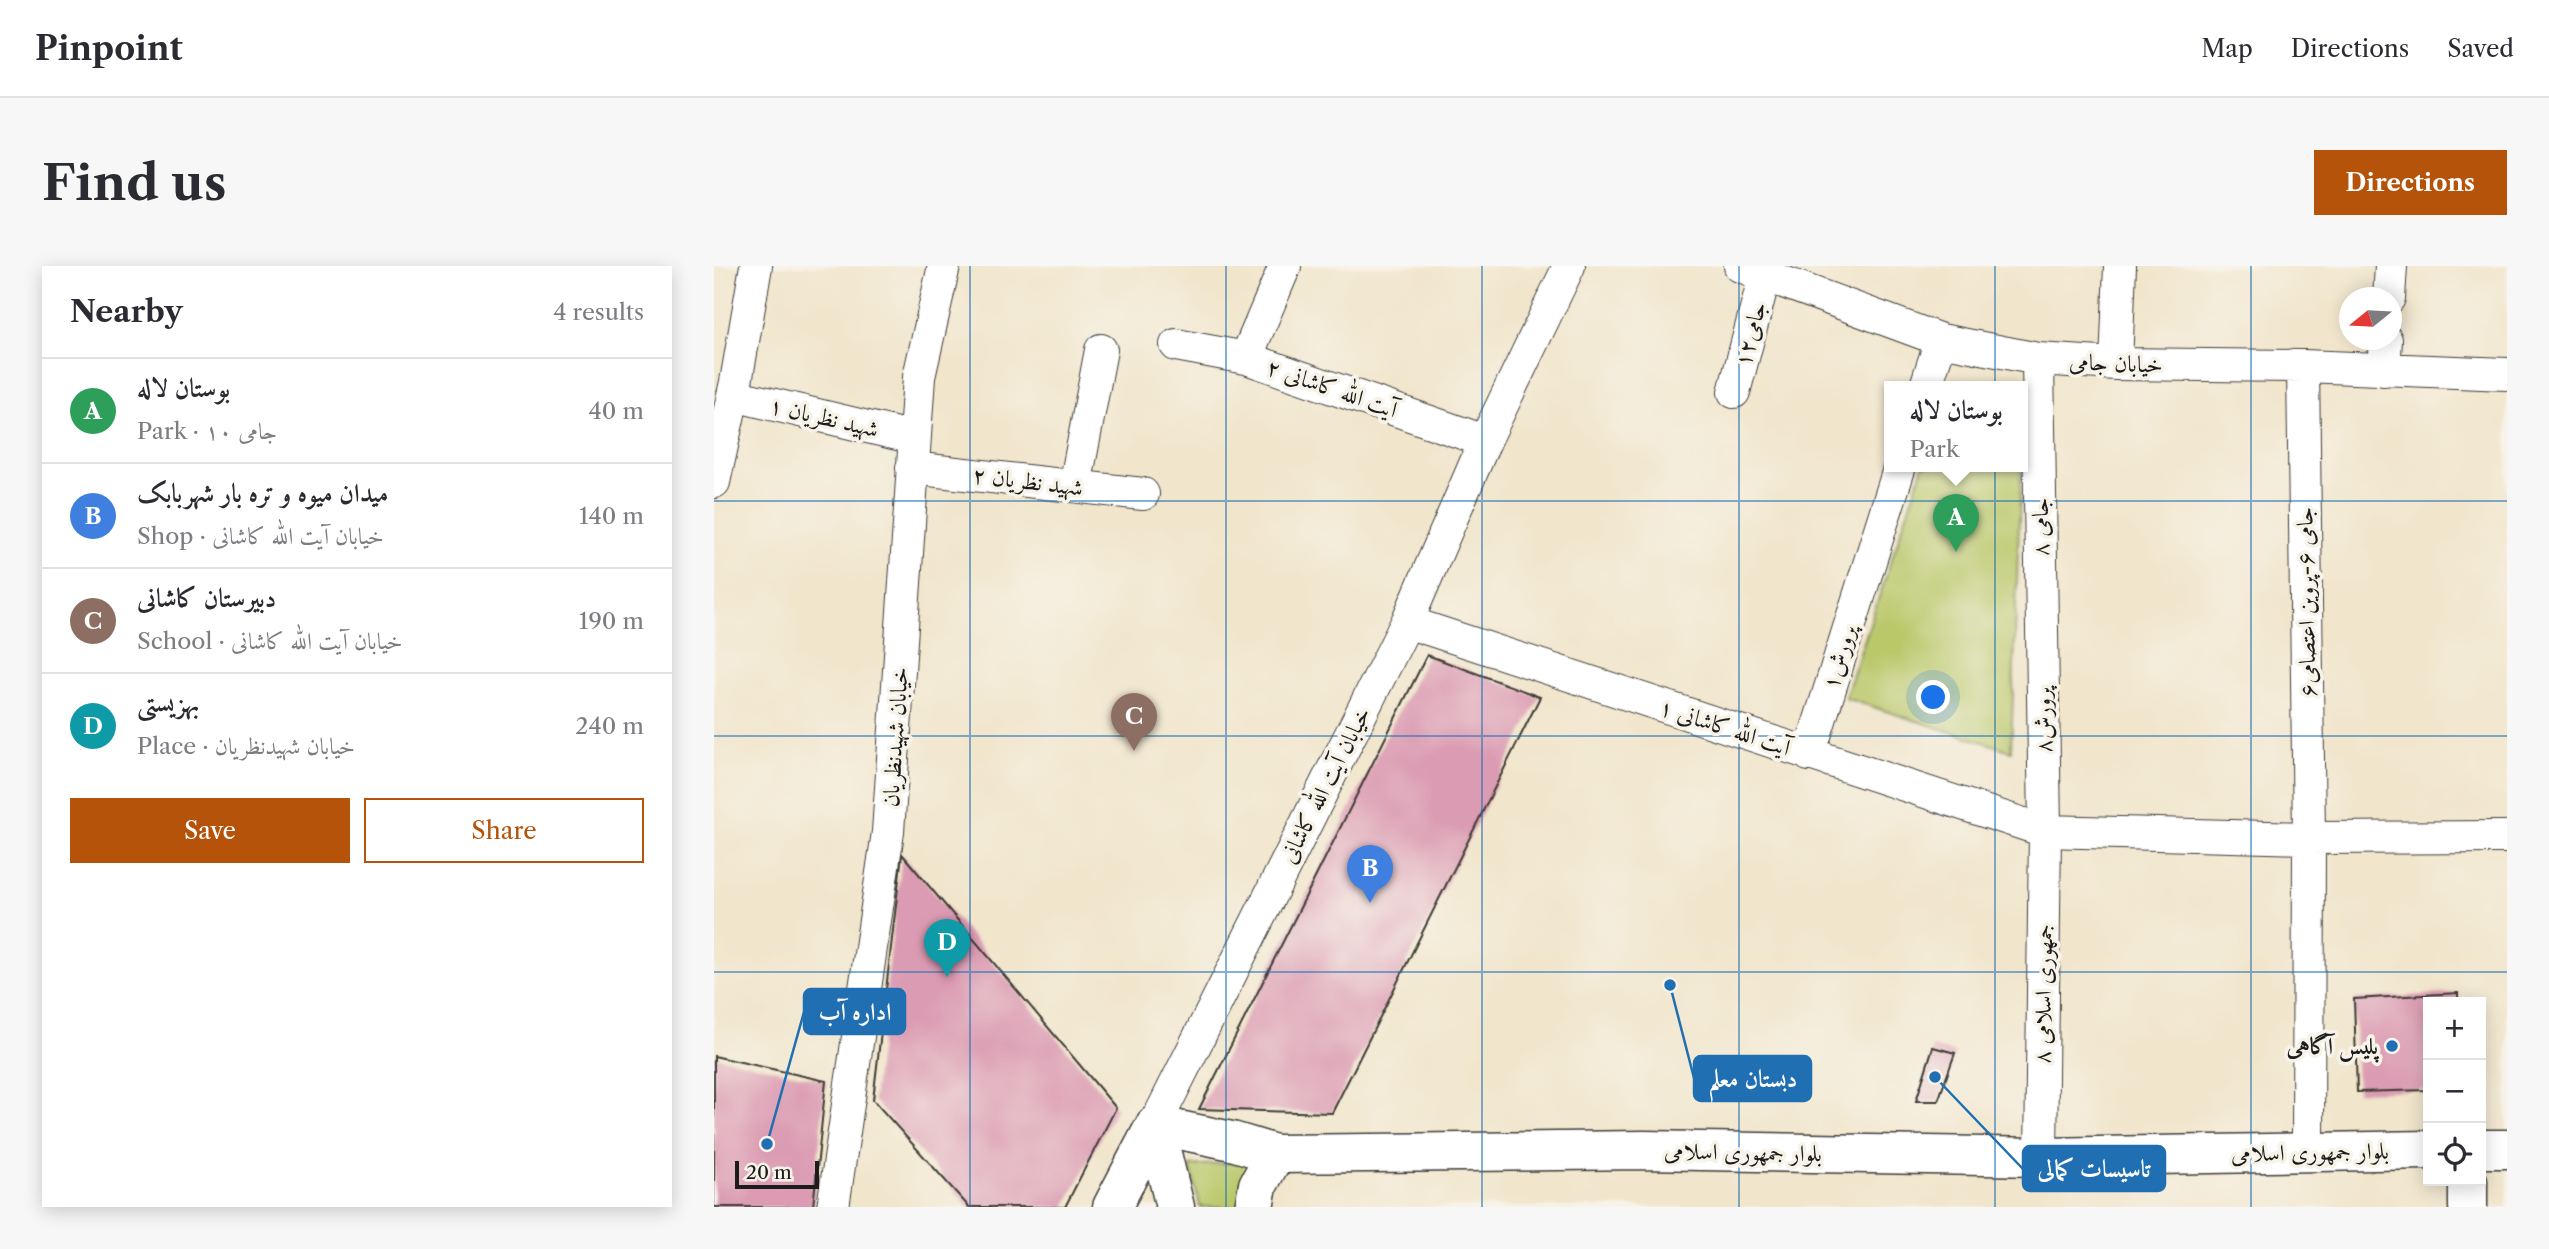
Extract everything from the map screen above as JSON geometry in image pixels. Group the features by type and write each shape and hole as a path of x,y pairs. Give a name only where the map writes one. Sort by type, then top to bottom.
{"street":[{"path":"714,482 728,384 756,266"},
{"name":"خیابان شهیدنظریان","path":"833,1207 888,832 919,377 944,266"},
{"path":"1246,358 1285,266"},
{"name":"خیابان آیت الله کاشانی","path":"1155,1125 1407,622 1485,441 1569,266"},
{"path":"2116,364 2120,266"},
{"path":"2390,287 2391,266"},
{"name":"خیابان جامی","path":"1753,271 1941,340 2038,359 2116,364 2303,366 2385,355 2507,374"},
{"name":"جامی۱۲","path":"1734,393 1753,271"},
{"path":"1928,381 1941,340"},
{"name":"آیت الله کاشانی ۲","path":"1176,345 1246,358 1485,441"},
{"path":"1075,486 1101,350"},
{"name":"جامی ۸","path":"2038,359 2040,610"},
{"name":"جامی ۶-پروین اعتصامی۶","path":"2303,366 2309,838 2308,1152"},
{"name":"شهید نظریان ۱","path":"728,384 913,453"},
{"name":"شهید نظریان ۲","path":"913,453 1075,486 1143,494"},
{"name":"پرورش۱","path":"1809,755 1898,472"},
{"name":"پرورش۸","path":"2040,610 2045,831"},
{"name":"آیت الله کاشانی ۱","path":"1407,622 2045,831 2309,838 2507,837"},
{"name":"جمهوری اسلامی ۸","path":"2041,1157 2045,831"},
{"path":"1112,1207 1155,1125"},
{"path":"1155,1125 1175,1207"},
{"name":"بلوار جمهوری اسلامی","path":"1155,1125 1232,1141 1275,1154 1644,1150 2041,1157 2423,1150"},
{"path":"2486,1149 2507,1149"},
{"path":"1254,1207 1258,1185 1275,1154"},
{"path":"2468,1186 2468,1207"}],"green space":[{"path":"1921,472 2021,472 2011,751 1845,698"},
{"path":"1251,1161 1239,1207 1200,1207 1190,1166"}],"building":[{"path":"1427,655 1540,697 1332,1113 1199,1109"},
{"path":"902,854 1116,1108 1065,1207 969,1207 873,1100"},
{"name":"پلیس آگاهی","path":"2458,993 2458,997 2423,997 2423,1090 2357,1092 2354,999"},
{"path":"1933,1047 1955,1053 1938,1101 1916,1101"},
{"path":"714,1056 826,1081 813,1207 714,1207"}],"place":[{"name":"بوستان لاله","path":"1956,552"},
{"name":"دبیرستان کاشانی","path":"1134,751"},
{"name":"میدان میوه و تره بار شهربابک","path":"1370,903"},
{"name":"بهزیستی","path":"947,977"},
{"name":"دبستان معلم","path":"1670,985"},
{"name":"پلیس آگاهی","path":"2392,1046"},
{"name":"تاسیسات کمالی","path":"1935,1077"},
{"name":"اداره آب","path":"767,1144"}]}
